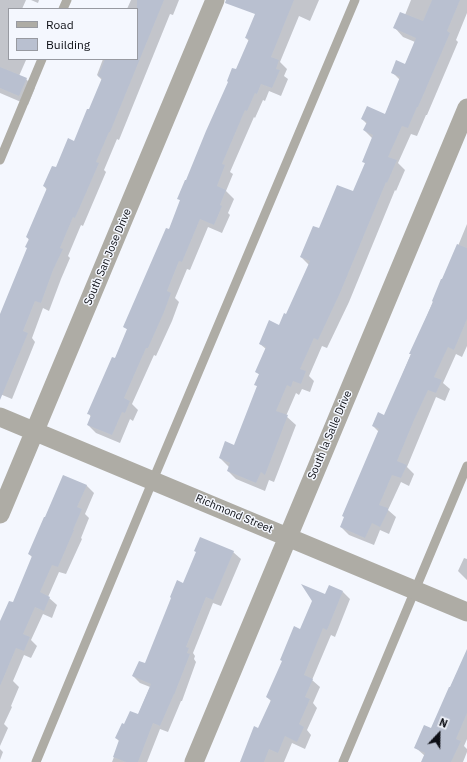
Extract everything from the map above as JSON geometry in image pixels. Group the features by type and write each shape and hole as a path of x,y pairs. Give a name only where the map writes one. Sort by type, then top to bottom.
{"street":[{"name":"South San Jose Drive","path":"0,514 215,0"},
{"name":"South la Salle Drive","path":"194,762 467,108"},
{"name":"Richmond Street","path":"0,417 467,612"}],"lane":[{"path":"36,762 355,0"},
{"path":"0,160 42,60"},
{"path":"343,762 467,466"}],"building":[{"path":"137,0 164,0 110,132 96,162 99,163 60,248 63,249 53,270 41,303 35,301 23,331 28,333 0,400 0,314 27,248 25,247 29,239 26,237 47,188 43,186 52,166 56,167 68,138 74,141 102,78 98,76 105,60 138,60"},
{"path":"226,0 294,0 271,57 279,60 276,69 280,70 272,88 261,84 247,111 245,110 222,164 225,165 217,186 226,190 220,205 222,206 214,225 200,219 182,262 179,261 167,291 171,293 164,312 124,398 130,401 125,413 122,412 112,435 87,425 91,415 87,414 112,357 115,358 127,329 123,327 166,228 169,229 180,200 177,199 228,82 227,81 232,68 236,69 249,39 245,38 255,14 225,3"},
{"path":"432,0 460,0 447,31 450,33 408,128 402,126 388,157 397,160 387,183 386,182 340,293 318,340 314,338 300,369 306,371 301,384 293,381 291,387 287,385 276,411 288,415 265,475 261,472 256,483 227,471 230,463 219,458 225,441 234,445 257,386 254,385 259,374 255,372 266,347 259,344 269,320 279,325 284,313 286,314 310,261 300,257 313,226 319,228 337,185 353,191 365,163 362,162 373,135 363,130 367,122 361,119 367,106 385,114 400,77 391,73 396,60 405,64 416,38 393,28 400,12 423,21"},
{"path":"0,67 27,78 19,96 0,88"},
{"path":"457,244 467,248 467,319 454,350 448,347 434,377 442,380 436,393 428,390 397,461 407,465 401,478 392,475 379,505 388,508 388,511 380,527 372,523 365,538 340,527 344,517 342,516 379,429 372,426 378,412 384,415"},
{"path":"63,475 87,485 77,507 82,509 58,567 52,565 40,592 50,597 44,611 35,607 23,634 30,637 24,651 16,648 0,686 0,621 9,601 13,602 32,556 28,554"},
{"path":"200,537 234,551 213,600 206,597 186,647 189,648 187,653 190,654 160,726 153,723 138,762 126,762 113,757 119,740 115,738 130,711 138,714 151,684 132,676 139,661 145,663 177,580 183,583 196,552 194,551"},
{"path":"301,584 325,594 329,585 343,591 327,630 323,628 304,675 313,679 305,697 310,699 299,724 304,727 297,742 285,736 278,753 269,749 264,762 240,762 254,726 258,728 271,700 266,697 282,661 280,660 294,626 300,629 312,601"},
{"path":"467,649 467,713 456,739 461,741 451,762 421,762 425,753 414,748 424,725 431,728"}]}
